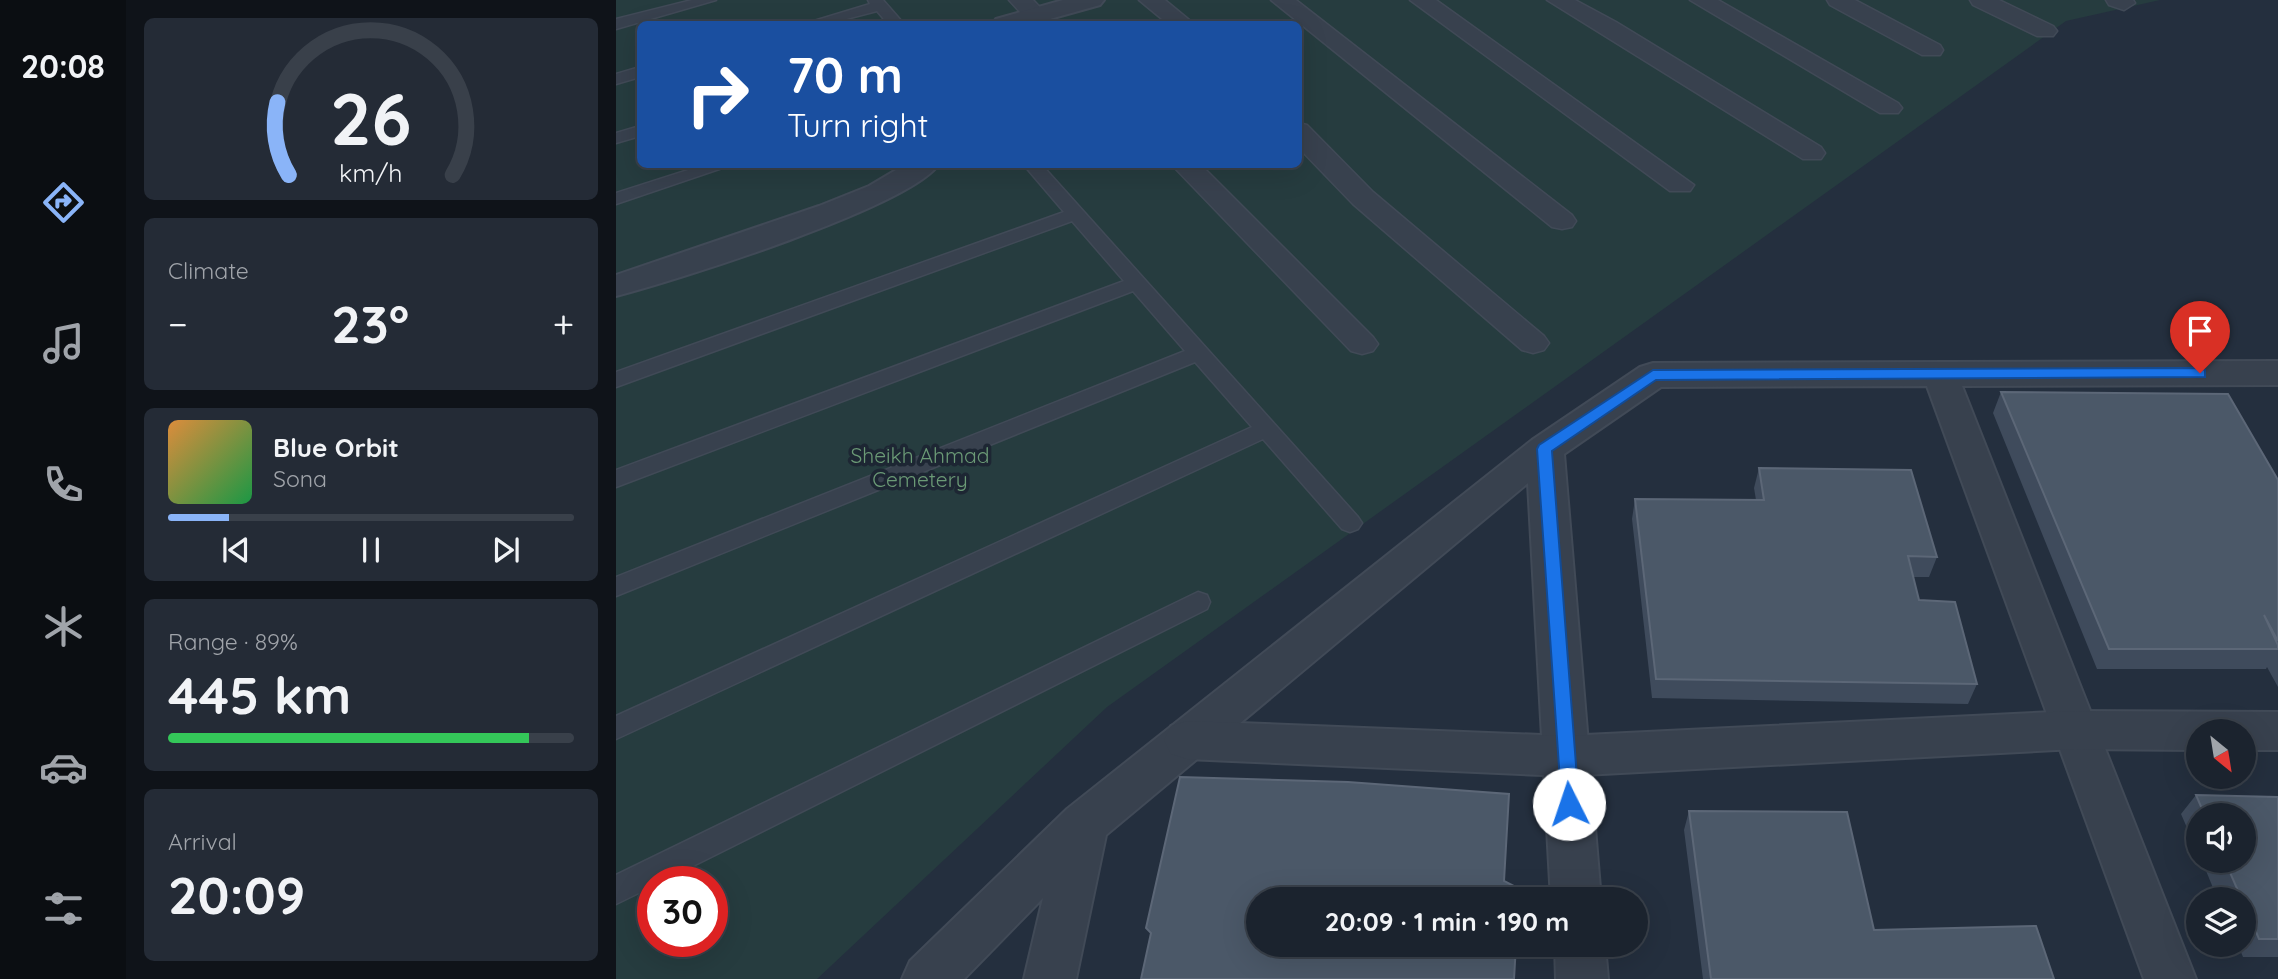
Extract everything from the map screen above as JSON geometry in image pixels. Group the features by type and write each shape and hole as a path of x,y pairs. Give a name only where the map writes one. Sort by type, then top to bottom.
{"street":[{"path":"1013,21 1033,13 1091,0"},
{"path":"1150,0 1178,21"},
{"path":"1282,0 1562,221"},
{"path":"1420,0 1681,185"},
{"path":"1558,0 1608,27 1812,153"},
{"path":"1701,0 1889,108"},
{"path":"1838,0 1931,50"},
{"path":"1981,0 2045,31"},
{"path":"1302,135 1363,198 1533,343"},
{"path":"616,286 847,206 912,176 921,168"},
{"path":"1188,168 1362,344"},
{"path":"928,979 1083,824 1545,449 1653,375 2278,373"},
{"path":"1940,374 2170,979"},
{"path":"1545,449 1575,887"},
{"path":"1187,740 1566,756 2075,730 2278,731"},
{"path":"1050,979 1083,824"},
{"path":"1581,957 1582,979"}],"lane":[{"path":"616,24 709,0"},
{"path":"821,21 877,3 893,21"},
{"path":"616,79 637,73"},
{"path":"616,138 637,132"},
{"path":"616,199 713,168"},
{"path":"1035,168 1350,523"},
{"path":"616,380 1075,214"},
{"path":"616,479 1136,283"},
{"path":"616,587 1199,353"},
{"path":"616,728 1266,429"},
{"path":"616,890 1198,602"}],"green space":[{"name":"Sheikh Ahmad Cemetery","path":"616,0 2160,0 2066,21 1107,707 817,979 616,979"}],"building":[{"path":"2001,392 2228,394 2278,480 2278,641 2264,615 2278,649 2109,649"},
{"path":"1759,468 1911,470 1937,557 1908,556 1919,600 1955,602 1977,684 1656,679 1635,499 1764,500"},
{"path":"1180,777 1348,782 1509,794 1504,881 1516,887 1246,887 1246,957 1515,957 1514,979 1141,979 1151,933 1146,928"},
{"path":"2196,795 2278,797 2278,939 2259,939 2256,932 2256,887 2236,887 2230,873 2256,873 2256,803 2199,803"},
{"path":"1689,811 1847,812 1874,930 2036,926 2054,979 1711,979"}],"route":[{"path":"1569,804 1545,449 1566,434 1653,375 2200,373"}]}
